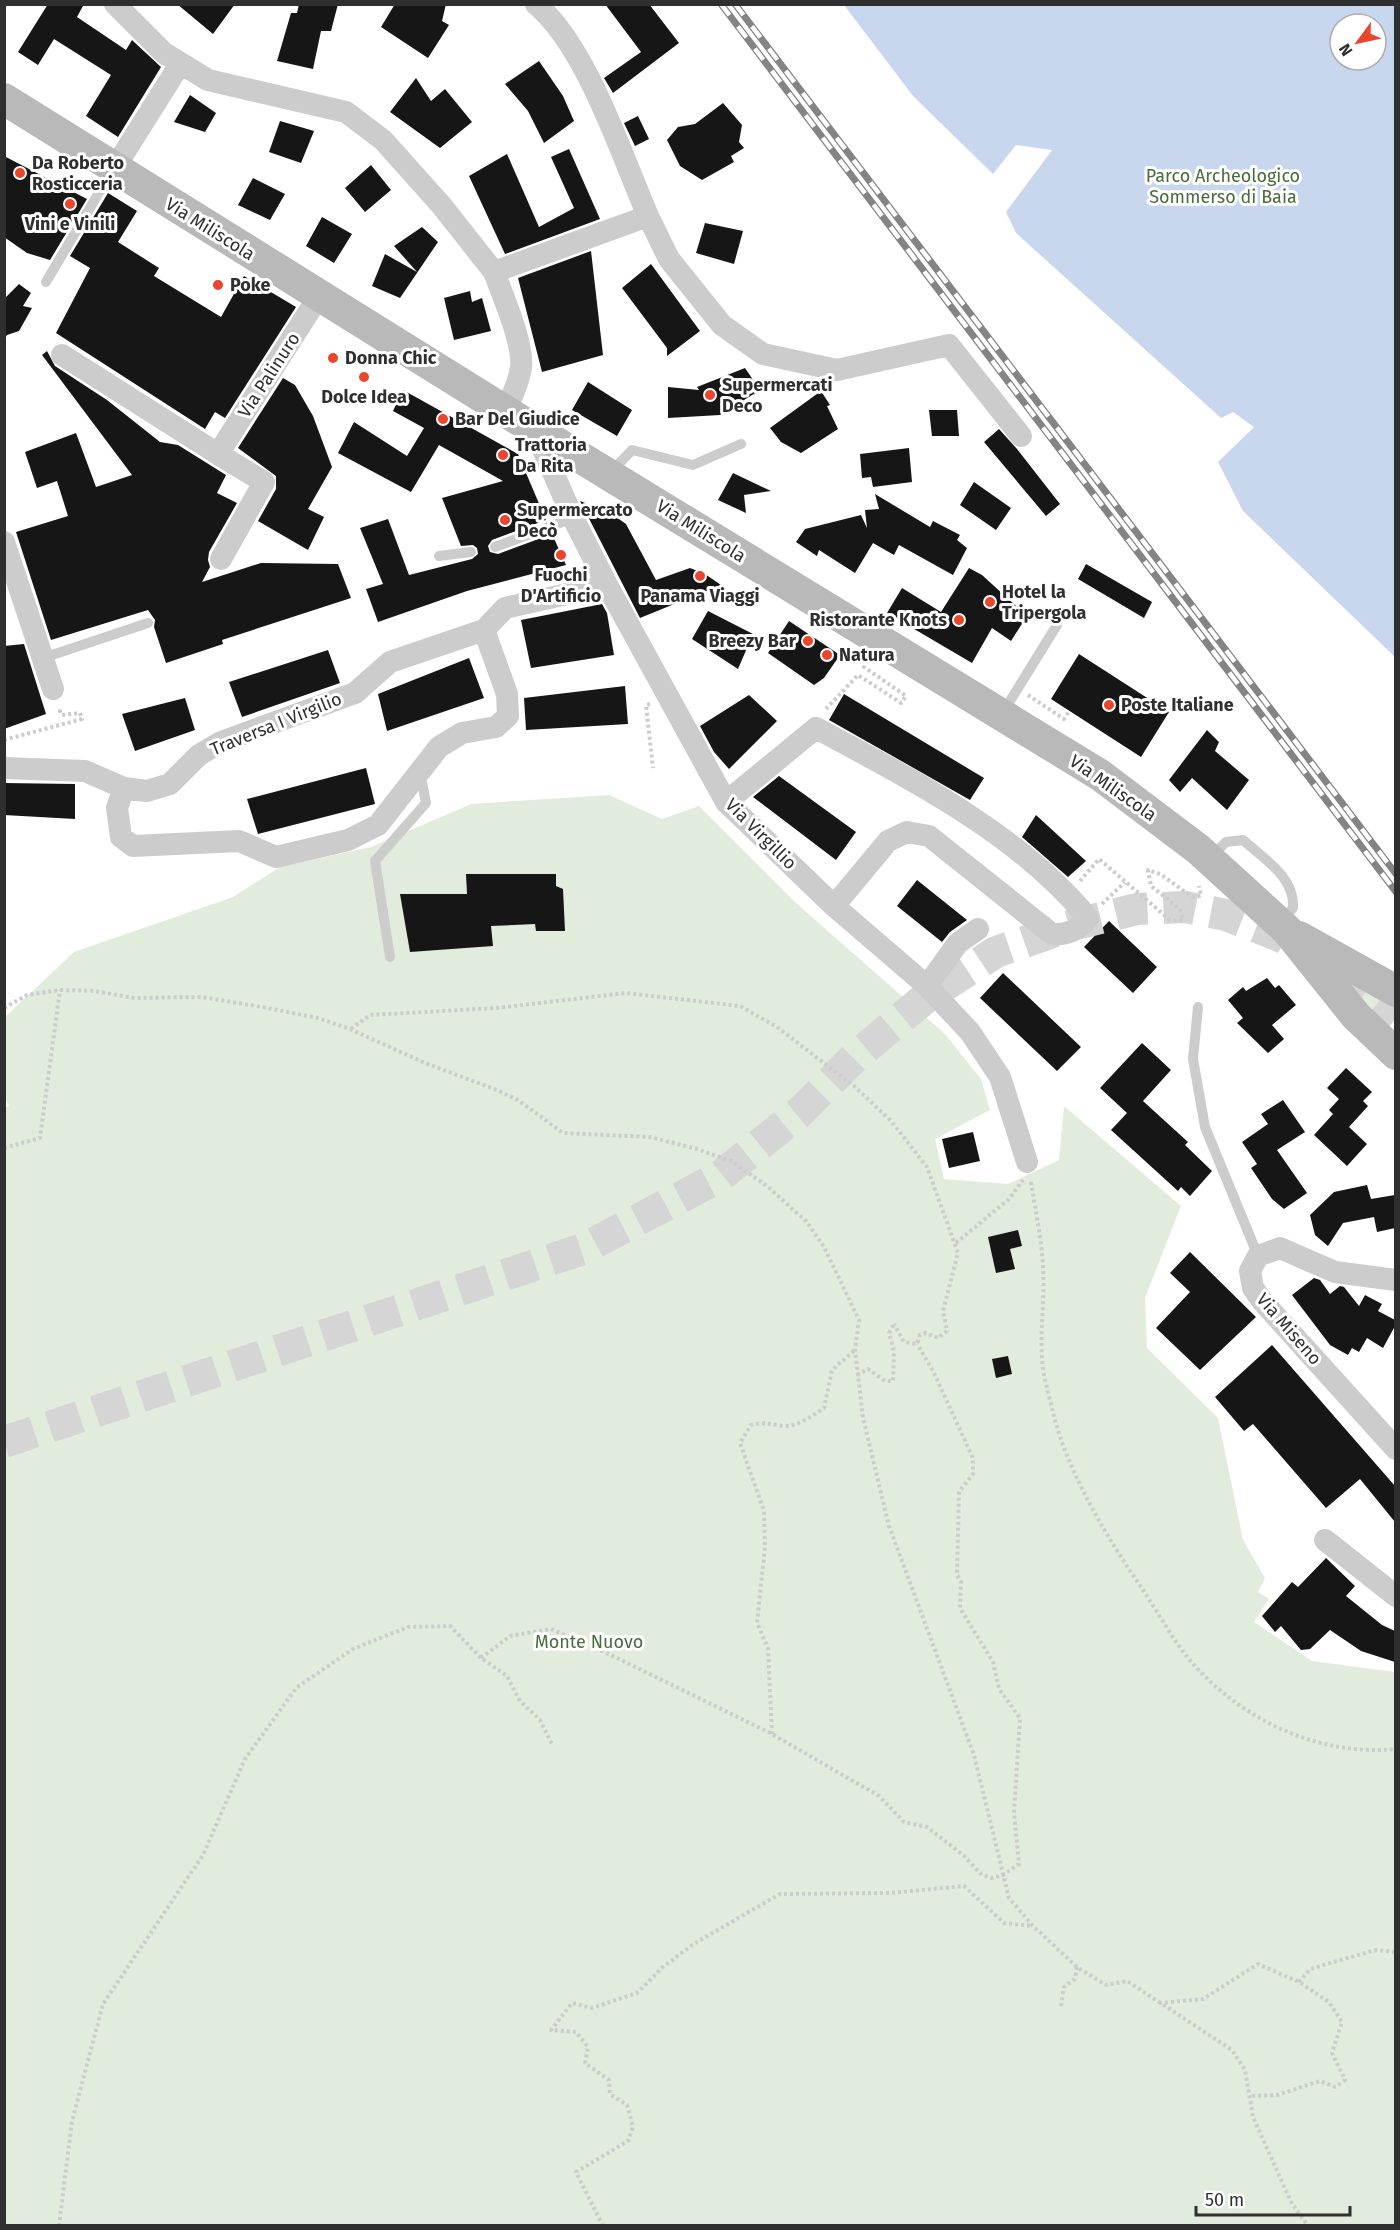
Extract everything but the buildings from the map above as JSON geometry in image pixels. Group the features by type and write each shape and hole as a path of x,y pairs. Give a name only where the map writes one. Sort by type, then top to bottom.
{"street":[{"path":"116,4 164,52 208,80 346,112 383,140 442,206 494,272 511,316 521,364 515,390 505,411"},
{"path":"536,4 552,18 583,65 669,259 722,325 764,354 837,370 949,345 1021,436"},
{"path":"114,169 180,64"},
{"name":"Via Miliscola","path":"4,99 534,429 1100,775 1204,854 1283,927 1336,993 1389,1040"},
{"path":"494,272 648,216"},
{"name":"Via Palinuro","path":"218,454 319,296"},
{"path":"62,355 264,482 221,559"},
{"name":"Via Virgillio","path":"534,429 573,518 607,585 726,802 834,906 927,986 970,1032 1000,1077 1027,1162"},
{"path":"4,542 53,689"},
{"name":"Traversa I Virgilio","path":"4,768 85,771 124,788 147,791 170,784 199,755 220,742 355,693 390,662 484,630 505,608 607,585"},
{"path":"124,788 117,808 121,837 133,846 239,841 276,857 348,840 378,825 419,769 439,747 462,733 496,728 508,716 507,694 484,630"},
{"path":"726,802 816,728 956,808 1004,841 1068,894 1088,918 1080,928 1064,935 1052,934 929,836 907,832 888,841 834,906"},
{"name":"Via Miliscola","path":"1283,927 1393,992"},
{"path":"927,986 958,942 978,929"},
{"path":"1258,1256 1280,1248 1335,1272 1395,1281"},
{"name":"Via Miseno","path":"1258,1256 1250,1271 1253,1288 1395,1449"},
{"path":"1325,1540 1395,1596"}],"lane":[{"path":"46,282 114,169"},
{"path":"608,474 632,450 693,465 741,444"},
{"path":"495,548 573,518"},
{"path":"439,556 471,552"},
{"path":"43,658 148,623"},
{"path":"1001,715 1057,625"},
{"path":"390,957 375,861 426,803 419,769"},
{"path":"1198,1007 1193,1059 1205,1127 1258,1256"}],"path":[{"path":"816,728 818,718 858,675 901,704 906,696 864,667 879,640"},
{"path":"1018,688 1064,719 1069,711"},
{"path":"653,768 646,705 668,699"},
{"path":"4,740 82,719 80,713"},
{"path":"1068,894 1099,860 1170,920 1183,920 1180,909 1151,886 1148,870 1160,874 1192,897 1201,896 1200,887 1187,870 1204,854"},
{"path":"1088,918 1125,882"},
{"path":"4,1008 27,994 60,990 95,991 134,998 202,997 318,1018 350,1029 518,1100 563,1133 650,1137 697,1149 731,1161 767,1186 806,1221 824,1247 859,1320 855,1350 863,1418 889,1526 974,1755 1009,1898 1033,1926 1077,1968 1106,1985 1127,1981 1158,2003 1183,2015 1232,2050 1245,2070 1253,2117 1291,2202 1308,2226"},
{"path":"4,1148 40,1138 60,990"},
{"path":"350,1029 370,1015 497,1008 625,993 740,1006 777,1027 818,1056 891,1122 927,1167 958,1253 943,1311 947,1331 938,1338 926,1333 920,1335 917,1344 973,1458 973,1474 959,1492 957,1575 961,1582 960,1608 993,1662 999,1689 1020,1718 1014,1813 1019,1864 1003,1875 992,1878 982,1875 963,1855 927,1827 904,1822 879,1796 772,1734 611,1655 551,1629 510,1636 481,1658"},
{"path":"956,1243 1009,1200 1029,1170 1043,1267 1042,1360 1054,1415 1092,1507 1108,1537 1188,1658 1245,1708 1287,1732 1315,1743 1374,1751 1395,1749"},
{"path":"857,1374 868,1369 885,1381 893,1381 894,1351 889,1333 894,1324 904,1342 917,1344"},
{"path":"772,1734 768,1648 757,1623 765,1547 764,1512 740,1443 751,1425 767,1421 786,1426 808,1419 824,1407 832,1370 855,1350"},
{"path":"59,2226 72,2121 103,2004 203,1855 245,1759 296,1688 353,1649 408,1627 450,1626 481,1658 507,1676 520,1701 540,1720 552,1744"},
{"path":"603,2226 576,2172 628,2141 633,2127 627,2105 610,2094 609,2080 585,2063 588,2047 576,2032 551,2030 572,2003 592,2008 637,1993 663,1967 695,1943 780,1894 890,1893 964,1886 1004,1923 1033,1926"},
{"path":"1299,1982 1310,1969 1375,1950 1395,1952"},
{"path":"1158,2003 1203,1999 1258,1964 1299,1982 1329,2002 1342,2022 1332,2053 1345,2080 1335,2087 1320,2081 1276,2095 1250,2096"},
{"path":"1061,2006 1064,1987 1075,1979 1077,1968"}],"green space":[{"name":"Monte Nuovo","path":"609,795 662,819 699,806 796,903 945,1034 981,1079 990,1110 935,1139 944,1179 1008,1184 1059,1160 1064,1106 1181,1206 1145,1298 1147,1348 1218,1418 1243,1540 1265,1578 1258,1592 1269,1599 1254,1622 1312,1661 1395,1672 1395,2225 5,2226 4,1108 9,1106 4,1096 5,1017 74,952 233,897 280,867 371,847 471,804"},
{"path":"1347,980 1385,1003 1393,1016 1392,1024 1383,1026"}],"water":[{"name":"Parco Archeologico Sommerso di Baia","path":"844,5 1395,5 1395,657 1243,511 1218,462 1254,427 1233,412 1221,418 1016,233 1006,212 1052,150 1016,145 993,174 913,96"}],"tunnel":[{"path":"4,1442 583,1249 719,1177 799,1113 855,1057 924,999 996,952 1076,924 1137,909 1185,907 1226,915 1282,937 1328,964 1396,1018"}],"railway":[{"path":"721,4 1396,892"},
{"path":"735,4 1396,874"}],"place":[{"name":"Da Roberto Rosticceria","path":"20,173"},
{"name":"Vini e Vinili","path":"70,204"},
{"name":"Poke","path":"218,285"},
{"name":"Donna Chic","path":"333,358"},
{"name":"Dolce Idea","path":"364,377"},
{"name":"Supermercati Deco","path":"710,395"},
{"name":"Bar Del Giudice","path":"443,419"},
{"name":"Trattoria Da Rita","path":"503,455"},
{"name":"Supermercato Decò","path":"505,520"},
{"name":"Fuochi D'Artificio","path":"561,555"},
{"name":"Panama Viaggi","path":"700,576"},
{"name":"Hotel la Tripergola","path":"990,602"},
{"name":"Ristorante Knots","path":"959,620"},
{"name":"Breezy Bar","path":"808,641"},
{"name":"Natura","path":"827,655"},
{"name":"Poste Italiane","path":"1109,705"}]}
